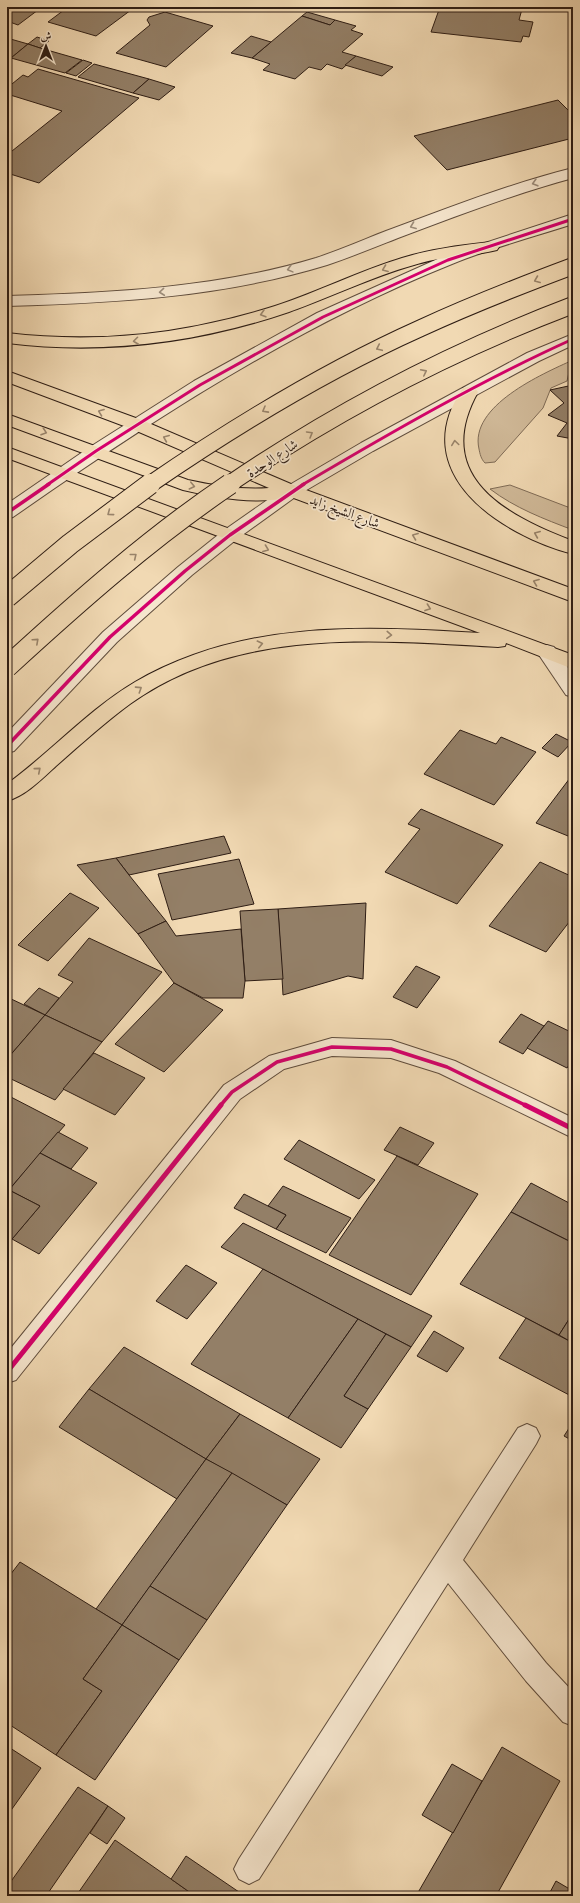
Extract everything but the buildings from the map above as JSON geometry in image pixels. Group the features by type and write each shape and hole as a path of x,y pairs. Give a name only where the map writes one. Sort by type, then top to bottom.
{"main road":[{"path":"7,338 28,342 72,344 130,342 155,339 215,327 281,309 409,261 447,252 491,247"},
{"path":"7,597 50,559 150,483 252,417 356,359 463,309 573,266"},
{"name":"شارع الوحدة","path":"7,667 94,588 182,518 272,456 365,401 453,357 573,305"},
{"name":"شارع الشيخ زايد","path":"7,376 138,426 292,491 573,596"},
{"path":"469,392 460,406 455,421 454,437 458,464 468,485 478,498 513,523 534,534 573,548"},
{"path":"7,419 183,484 208,490 254,495 292,491"},
{"path":"7,452 573,662"},
{"path":"7,794 103,715 141,688 181,666 218,653 282,639 319,635 378,634 522,642"}],"street":[{"path":"7,301 150,294 196,288 282,272 322,261 498,195 573,173"},
{"path":"7,513 96,451 138,426 200,385 323,317 412,275 448,260 573,219"},
{"path":"7,746 110,637 185,571 230,535 292,491 533,357 573,339"},
{"path":"547,652 573,690"},
{"path":"7,1372 232,1092 277,1062 332,1047 391,1049 447,1067 573,1128"},
{"path":"249,1869 527,1436"},
{"path":"447,1561 536,1672 573,1712"}],"shaded area":[{"path":"573,360 573,370 569,372 567,381 551,388 543,408 495,462 485,463 479,451 479,433 485,419 496,406 527,383"},
{"path":"510,485 573,509 573,530 509,502 490,489"}],"cycle path":[{"path":"7,513 96,451 200,385 323,317 412,275 448,260 573,219"},
{"path":"7,746 110,637 185,571 230,535 292,491 367,447 533,357 573,339"},
{"path":"7,1372 232,1092 277,1062 332,1047 391,1049 447,1067 573,1129"}]}
